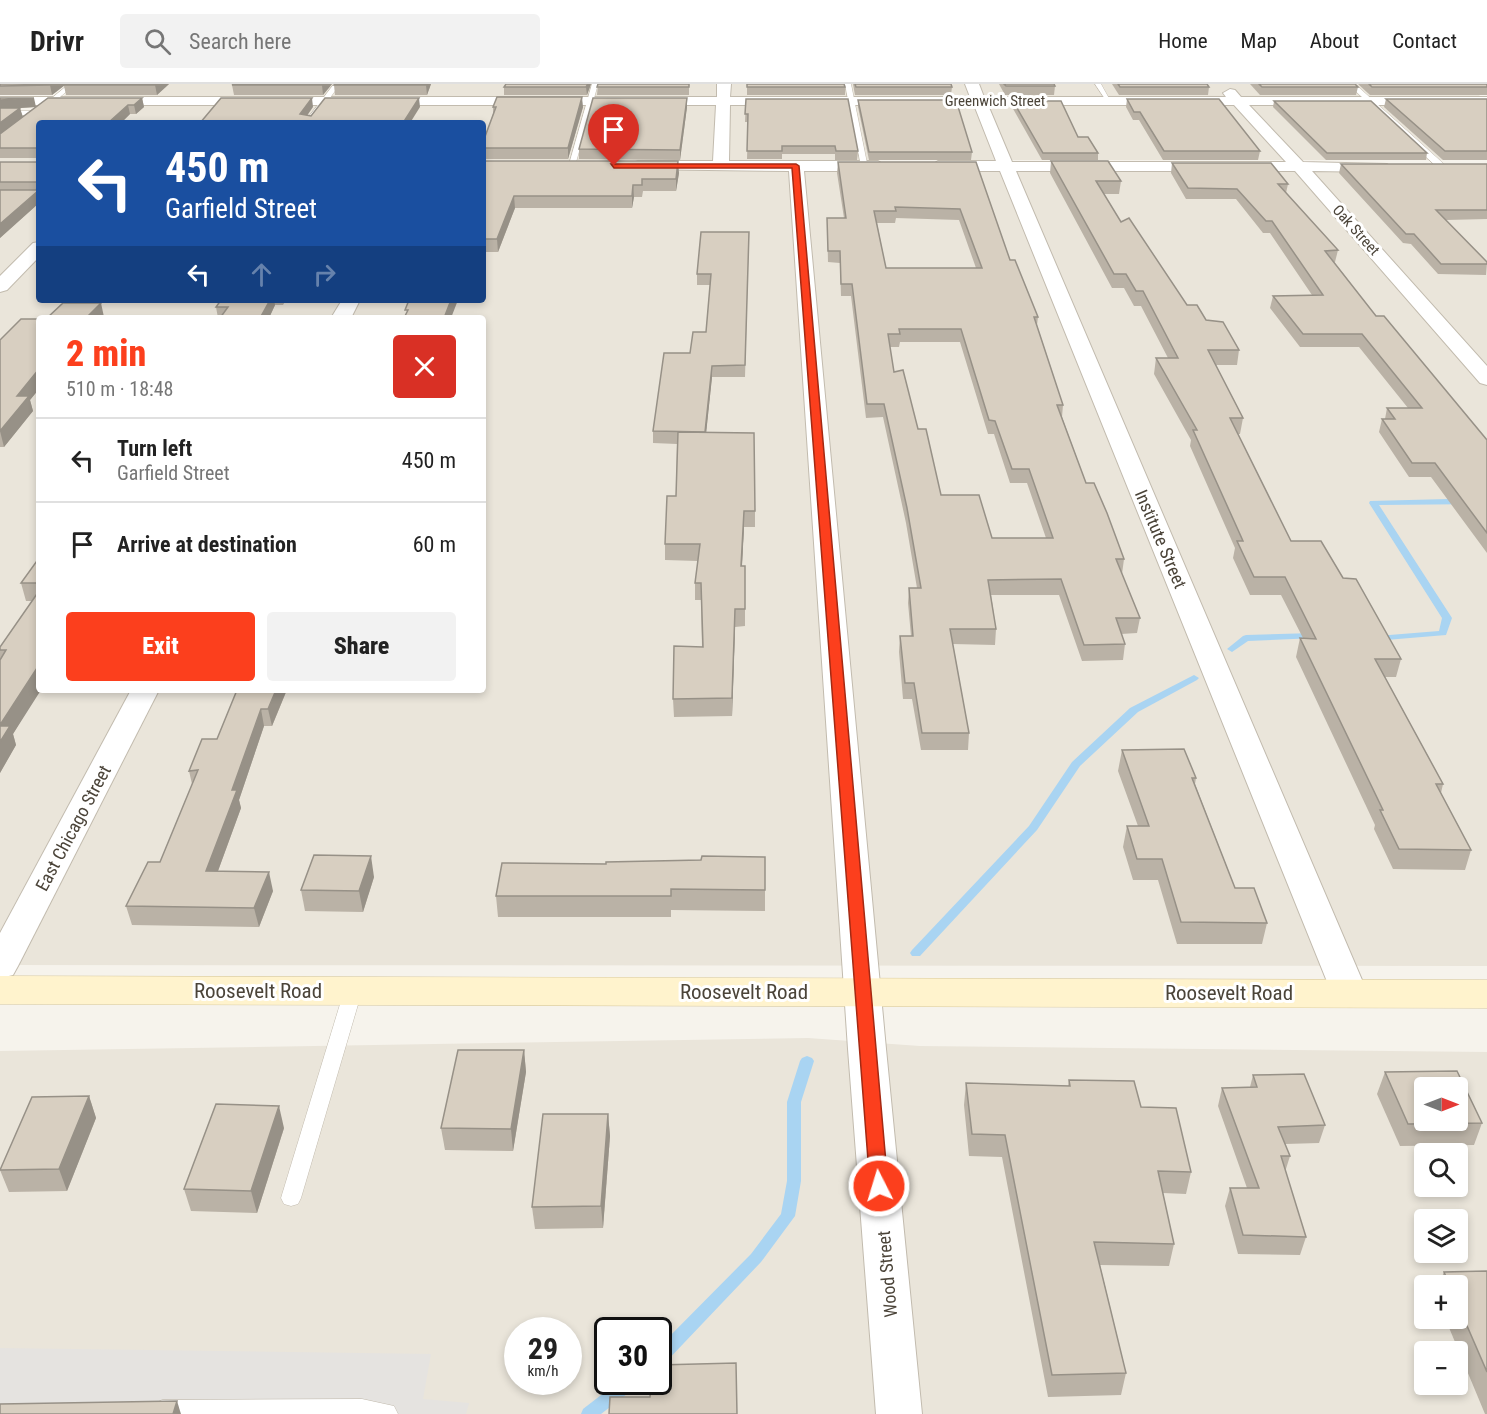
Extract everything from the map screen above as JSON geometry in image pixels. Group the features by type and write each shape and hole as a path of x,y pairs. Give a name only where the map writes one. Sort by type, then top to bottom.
{"street":[{"path":"171,117 204,84"},
{"path":"447,115 463,84"},
{"path":"721,166 724,84"},
{"name":"Oak Street","path":"1222,84 1299,167 1487,379"},
{"name":"Greenwich Street","path":"0,101 37,107 51,96 187,101 851,101 976,92 1109,101 1371,101 1485,95"},
{"name":"Institute Street","path":"976,92 1350,994"},
{"path":"618,166 888,166"},
{"name":"Wood Street","path":"796,166 862,992 899,1414"},
{"path":"923,166 1395,167"},
{"path":"1419,167 1448,167"},
{"path":"0,286 36,251"},
{"name":"East Chicago Street","path":"0,966 144,693"},
{"name":"Roosevelt Road","path":"0,990 1487,994"}],"lane":[{"path":"51,96 73,84"},
{"path":"311,120 337,84"},
{"path":"571,166 595,84"},
{"path":"848,84 865,166"},
{"path":"1098,84 1109,101"},
{"path":"1351,84 1448,167"},
{"path":"0,113 37,107"},
{"path":"28,120 37,107"},
{"path":"291,1198 353,991"},
{"path":"140,1411 362,1410 386,1414"}],"shaded area":[{"path":"78,84 1464,84 1487,101 1487,160 486,160 486,120 36,120 36,161 0,161 0,149"},
{"path":"486,168 1487,169 1487,966 0,965 0,207 36,207 36,303 486,303"},
{"path":"808,1038 920,1046 1487,1052 1487,1414 0,1414 0,1051"},
{"path":"0,1348 431,1354 423,1399 469,1403 466,1414 0,1414"}],"building":[{"path":"0,84 51,84 0,86"},
{"path":"65,84 157,84 64,85"},
{"path":"234,84 323,84 232,85"},
{"path":"335,84 427,84 334,85"},
{"path":"506,84 588,84 586,87 504,87"},
{"path":"598,84 689,84 689,87 597,87"},
{"path":"747,84 844,84 845,87 747,87"},
{"path":"855,84 951,84 952,87 856,87"},
{"path":"1004,84 1054,84 1055,86 1006,86"},
{"path":"1118,84 1207,84 1209,87 1120,87"},
{"path":"1259,84 1355,84 1358,87 1262,87"},
{"path":"1369,84 1487,84 1487,87 1372,87"},
{"path":"497,97 582,97 568,148 486,148 486,134 496,107 493,107"},
{"path":"0,98 34,98 0,100"},
{"path":"48,98 142,98 134,105 128,105 111,120 36,120 36,148 0,148 0,134"},
{"path":"221,98 312,98 300,114 311,116 325,98 419,98 405,120 203,120"},
{"path":"593,98 687,98 680,150 579,149"},
{"path":"746,99 848,99 858,151 836,151 835,146 782,146 782,151 747,151"},
{"path":"1127,99 1219,99 1260,151 1164,151 1140,112 1134,112"},
{"path":"1386,99 1487,99 1487,151 1445,151"},
{"path":"858,100 956,100 972,152 869,152"},
{"path":"1013,101 1061,101 1078,137 1088,137 1098,153 1043,153"},
{"path":"1274,101 1371,101 1427,153 1327,153"},
{"path":"0,108 20,108 0,123"},
{"path":"486,161 678,161 676,179 642,179 642,185 633,185 632,196 514,196 497,239 486,239"},
{"path":"1051,161 1108,161 1121,181 1096,181 1121,222 1129,218 1187,305 1197,305 1206,320 1223,322 1239,350 1208,350 1243,418 1230,418 1291,541 1321,541 1343,578 1356,579 1401,659 1375,659 1443,784 1436,784 1471,850 1399,849 1380,810 1383,810 1300,638 1316,639 1285,577 1254,577 1237,541 1243,541 1193,430 1197,430 1156,358 1178,358 1143,291 1136,291 1126,274 1114,274"},
{"path":"0,162 36,162 36,182 0,182"},
{"path":"838,162 976,162 1010,260 1015,260 1038,317 1034,317 1063,405 1057,405 1086,483 1094,483 1107,513 1124,559 1116,559 1140,618 1116,618 1125,644 1084,645 1061,579 988,580 996,629 950,629 969,733 922,733 914,683 905,683 900,636 913,636 909,588 921,588 907,508 884,404 867,404 852,284 841,284 840,251 828,251 827,218 846,218","holes":["895,207 960,209 982,268 886,268 874,211 896,211","899,329 961,329 989,420 995,421 1012,469 1029,469 1053,538 992,538 979,495 941,495 926,429 918,429 903,370 894,372 888,334 900,334"]},
{"path":"1172,163 1271,163 1288,184 1278,184 1338,250 1325,251 1376,316 1384,316 1487,440 1487,533 1435,463 1412,463 1382,419 1395,419 1387,408 1422,408 1362,334 1303,334 1273,296 1323,295 1272,221 1266,221 1237,189 1188,188"},
{"path":"1341,164 1487,164 1487,210 1436,210 1487,264 1441,264 1414,234 1406,234"},
{"path":"0,190 36,190 36,193 0,224"},
{"path":"701,232 749,232 745,365 712,366 705,432 653,431 664,353 690,353 693,332 706,332 711,274 697,274"},
{"path":"63,303 101,303 89,315 50,315"},
{"path":"219,303 268,303 262,315 222,315 228,307 216,307"},
{"path":"408,303 450,303 445,315 406,315 408,310 405,310"},
{"path":"21,319 36,319 36,373 17,396 29,396 0,431 0,340"},
{"path":"678,432 754,433 755,511 744,511 741,566 745,566 745,609 735,609 732,698 673,699 674,646 703,647 701,583 695,583 700,544 665,544 667,496 676,496"},
{"path":"36,562 36,583 21,583"},
{"path":"36,595 36,670 0,725 0,660 6,650 0,650"},
{"path":"236,693 275,693 268,709 261,709 232,790 237,790 206,871 269,872 254,908 126,906 148,862 160,862 198,770 189,771 202,739 217,739"},
{"path":"0,726 10,726 0,742"},
{"path":"1184,749 1196,778 1192,778 1235,888 1254,888 1267,923 1181,922 1162,859 1137,859 1127,826 1149,826 1122,750"},
{"path":"314,855 371,856 359,891 301,890"},
{"path":"702,856 765,857 765,890 671,889 671,896 496,896 502,863 606,864 606,862 701,860"},
{"path":"458,1050 524,1050 511,1129 441,1128"},
{"path":"1457,1071 1460,1077 1414,1077 1414,1124 1408,1124 1385,1072"},
{"path":"1304,1074 1325,1125 1278,1127 1290,1156 1281,1156 1306,1237 1243,1235 1230,1188 1259,1188 1222,1088 1257,1087 1253,1075"},
{"path":"1069,1080 1134,1081 1141,1107 1176,1108 1191,1172 1158,1171 1174,1244 1094,1242 1126,1373 1052,1375 1005,1135 972,1134 966,1083 1070,1086"},
{"path":"1468,1094 1482,1123 1468,1123"},
{"path":"89,1096 59,1169 0,1170 32,1097"},
{"path":"216,1104 279,1106 251,1191 184,1189"},
{"path":"543,1114 608,1114 601,1206 532,1207"},
{"path":"1487,1271 1487,1372 1468,1328 1468,1275 1445,1275 1444,1272"},
{"path":"736,1363 737,1414 609,1414 610,1397 672,1395 672,1365"},
{"path":"177,1401 173,1414 0,1414 0,1404"}],"waterway":[{"path":"1377,639 1443,633 1447,618 1373,503 1487,501"},
{"path":"1232,649 1246,638 1314,636"},
{"path":"916,953 1033,828 1076,764 1134,710 1194,678"},
{"path":"672,1345 756,1258 788,1216 794,1181 794,1102 807,1061"},
{"path":"589,1414 613,1395"}],"route":[{"path":"614,166 796,166 879,1186"}]}
